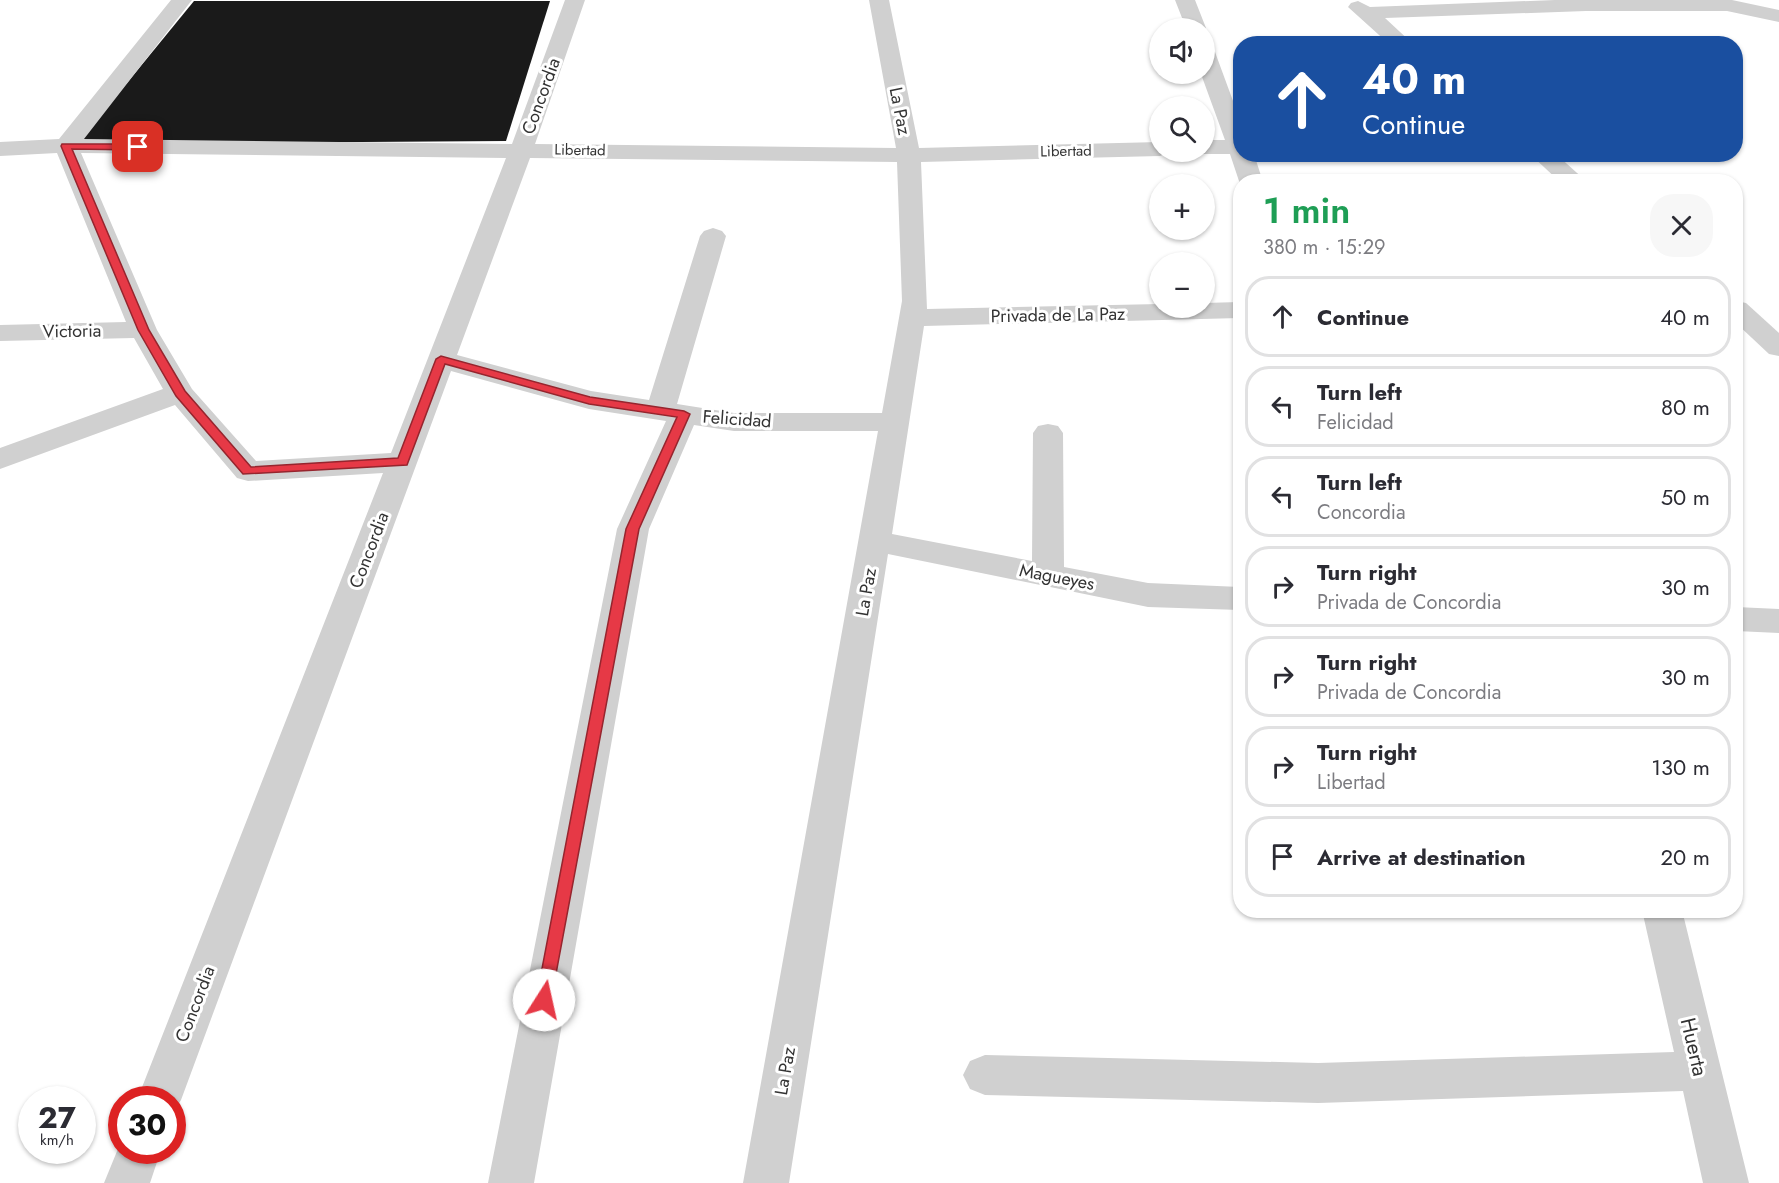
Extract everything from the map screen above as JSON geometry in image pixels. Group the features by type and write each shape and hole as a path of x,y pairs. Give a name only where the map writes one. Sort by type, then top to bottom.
{"street":[{"path":"182,0 66,146 143,330 180,393 248,471 402,462"},
{"name":"Concordia","path":"164,1086 522,150 575,0"},
{"name":"La Paz","path":"766,1183 915,301 909,155 879,0"},
{"path":"1185,0 1192,18"},
{"path":"1357,6 1584,2 1727,5 1779,16"},
{"path":"1357,6 1393,36"},
{"path":"1215,81 1233,129"},
{"name":"Libertad","path":"0,149 66,146 909,155 1149,148"},
{"path":"1215,147 1233,147"},
{"path":"1551,162 1565,174"},
{"path":"511,1183 590,749 633,529 672,412 712,236"},
{"name":"Privada de La Paz","path":"912,318 1233,310"},
{"path":"1743,315 1779,348"},
{"name":"Victoria","path":"0,333 143,330"},
{"name":"Felicidad","path":"441,359 589,400 734,422 895,422"},
{"path":"0,459 180,393"},
{"path":"1048,433 1048,576"},
{"name":"Magueyes","path":"875,541 1148,595 1233,599"},
{"path":"1743,619 1779,621"},
{"name":"Huerta","path":"1664,918 1726,1183"},
{"path":"985,1075 1318,1083 1699,1071"},
{"path":"127,1183 134,1164"}],"building":[{"path":"194,1 550,1 506,141 77,144"}],"route":[{"path":"138,147 66,146 143,330 180,393 248,471 402,462 441,359 589,400 684,414 633,529 544,1000"}]}
